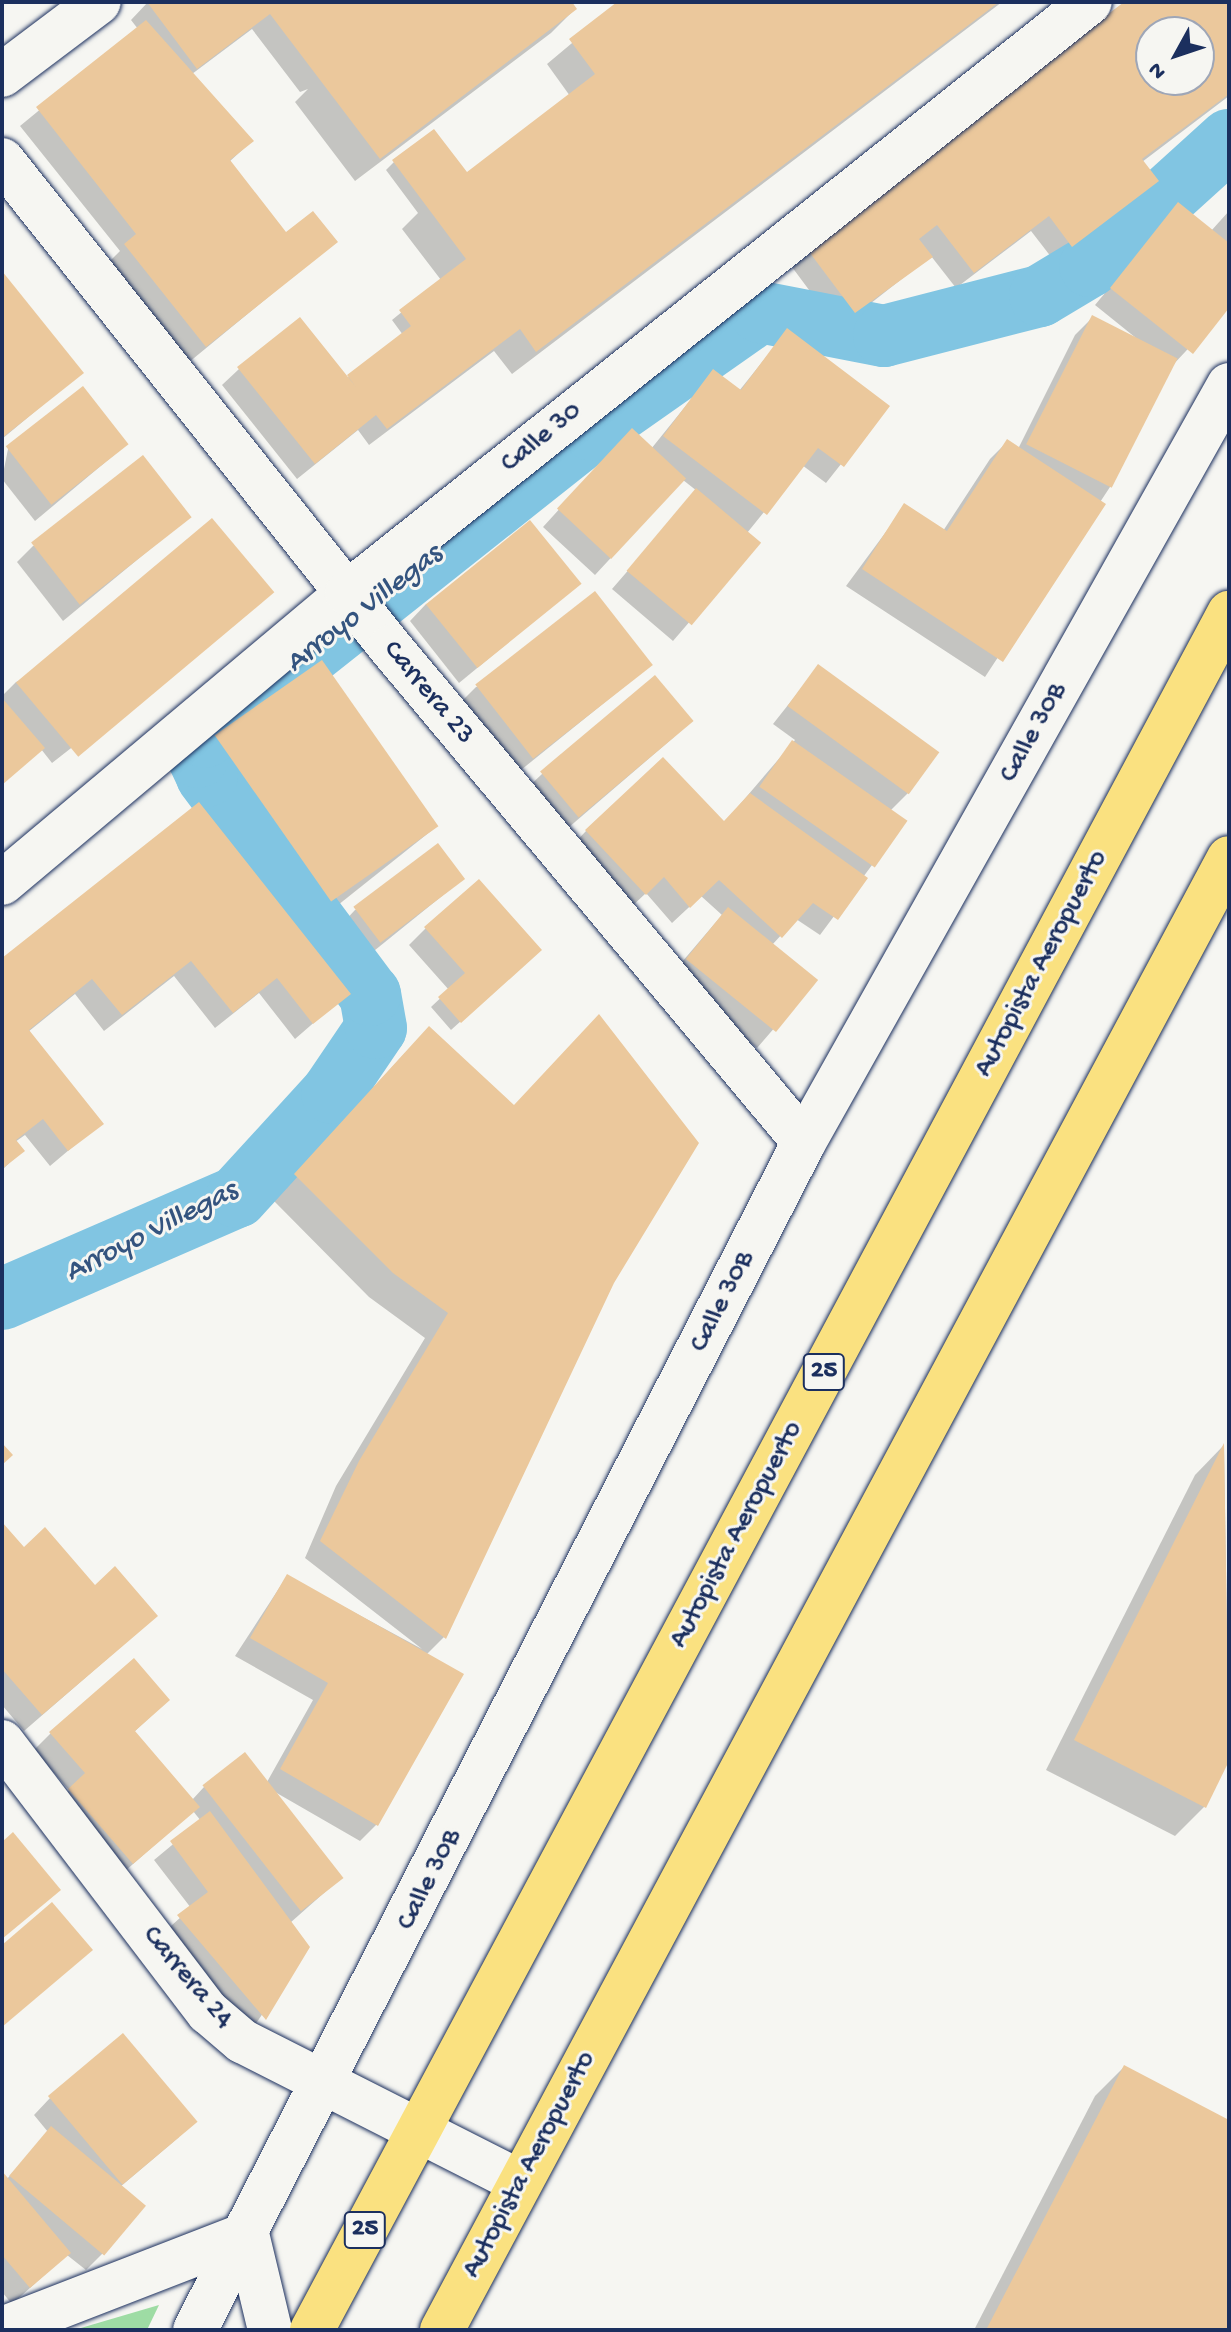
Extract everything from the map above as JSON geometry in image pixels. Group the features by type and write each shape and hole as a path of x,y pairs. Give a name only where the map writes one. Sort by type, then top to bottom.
{"highway":[{"name":"Autopista Aeropuerto","path":"312,2330 1225,631"},
{"name":"Autopista Aeropuerto","path":"442,2330 1229,859"}],"street":[{"path":"2,75 99,2"},
{"name":"Calle 30","path":"2,883 1090,2"},
{"name":"Carrera 23","path":"2,160 390,647 804,1142"},
{"name":"Calle 30B","path":"195,2330 328,2080 804,1142 1229,385"},
{"name":"Carrera 24","path":"2,1742 208,2012 242,2041 328,2080 520,2182"},
{"path":"2,2329 247,2234 270,2330"}],"green space":[{"path":"159,2305 147,2330 74,2330"}],"building":[{"path":"147,2 572,2 577,9 380,159 270,14 197,69"},
{"path":"617,2 999,2 536,352 520,329 387,429 376,415 315,464 237,367 300,317 356,387 347,375 411,326 399,310 466,259 392,160 434,129 467,172 595,74 569,39"},
{"path":"1124,2 1229,2 1229,94 1142,159 1159,181 1072,247 1049,216 974,273 937,225 919,239 933,257 855,313 804,245"},
{"path":"146,20 254,141 230,160 286,232 313,211 338,242 206,347 124,244 136,234 36,107"},
{"path":"1178,202 1229,243 1229,308 1193,354 1110,288"},
{"path":"2,271 84,373 2,438"},
{"path":"1092,315 1178,359 1112,488 1026,444"},
{"path":"787,328 890,406 844,467 818,448 767,515 663,436 713,369 741,390"},
{"path":"83,386 129,444 51,505 6,446"},
{"path":"632,428 686,478 611,559 557,508"},
{"path":"1007,439 1106,504 1003,662 862,569 904,503 947,531"},
{"path":"143,455 192,517 80,605 31,542"},
{"path":"696,488 761,543 692,625 627,571"},
{"path":"212,518 274,592 78,757 16,683"},
{"path":"530,520 582,584 477,668 426,604"},
{"path":"595,591 653,665 533,759 475,685"},
{"path":"322,660 438,826 331,901 215,735"},
{"path":"818,664 939,752 909,794 787,706"},
{"path":"655,675 694,721 579,817 540,771"},
{"path":"2,698 45,748 2,785"},
{"path":"792,740 908,821 875,868 759,787"},
{"path":"663,757 724,821 750,793 868,878 838,920 813,903 782,938 719,880 690,908 664,877 646,895 585,830"},
{"path":"199,802 351,994 313,1024 277,978 233,1013 191,961 122,1015 92,979 29,1030 104,1124 68,1151 43,1119 16,1140 25,1151 2,1169 2,958"},
{"path":"438,843 465,879 380,943 353,907"},
{"path":"479,879 542,950 461,1023 438,997 465,973 424,927"},
{"path":"728,907 818,980 776,1032 686,959"},
{"path":"599,1014 699,1143 614,1283 446,1639 320,1541 359,1461 448,1313 393,1273 294,1174 429,1026 514,1105"},
{"path":"2,1443 13,1455 2,1465"},
{"path":"1224,1443 1229,1761 1206,1808 1074,1740"},
{"path":"2,1522 24,1547 45,1527 95,1585 115,1566 158,1616 42,1715 2,1669"},
{"path":"287,1574 464,1674 378,1826 280,1769 328,1683 250,1638"},
{"path":"134,1658 170,1700 135,1731 200,1807 133,1864 68,1789 85,1773 49,1732"},
{"path":"245,1752 344,1878 301,1911 202,1785"},
{"path":"210,1811 310,1947 266,2020 177,1915 208,1892 170,1841"},
{"path":"13,1832 61,1890 2,1939 2,1842"},
{"path":"52,1902 93,1950 2,2027 2,1945"},
{"path":"123,2033 198,2122 122,2185 48,2096"},
{"path":"1124,2065 1229,2120 1229,2330 986,2330"},
{"path":"51,2126 146,2206 104,2255 9,2176"},
{"path":"2,2171 71,2253 30,2288 2,2255"}],"waterway":[{"name":"Arroyo Villegas","path":"2,1299 237,1197 332,1093 376,1028 370,995 207,776 198,757 205,737 592,430 760,312 884,336 1040,296 1090,266 1229,140"}]}
